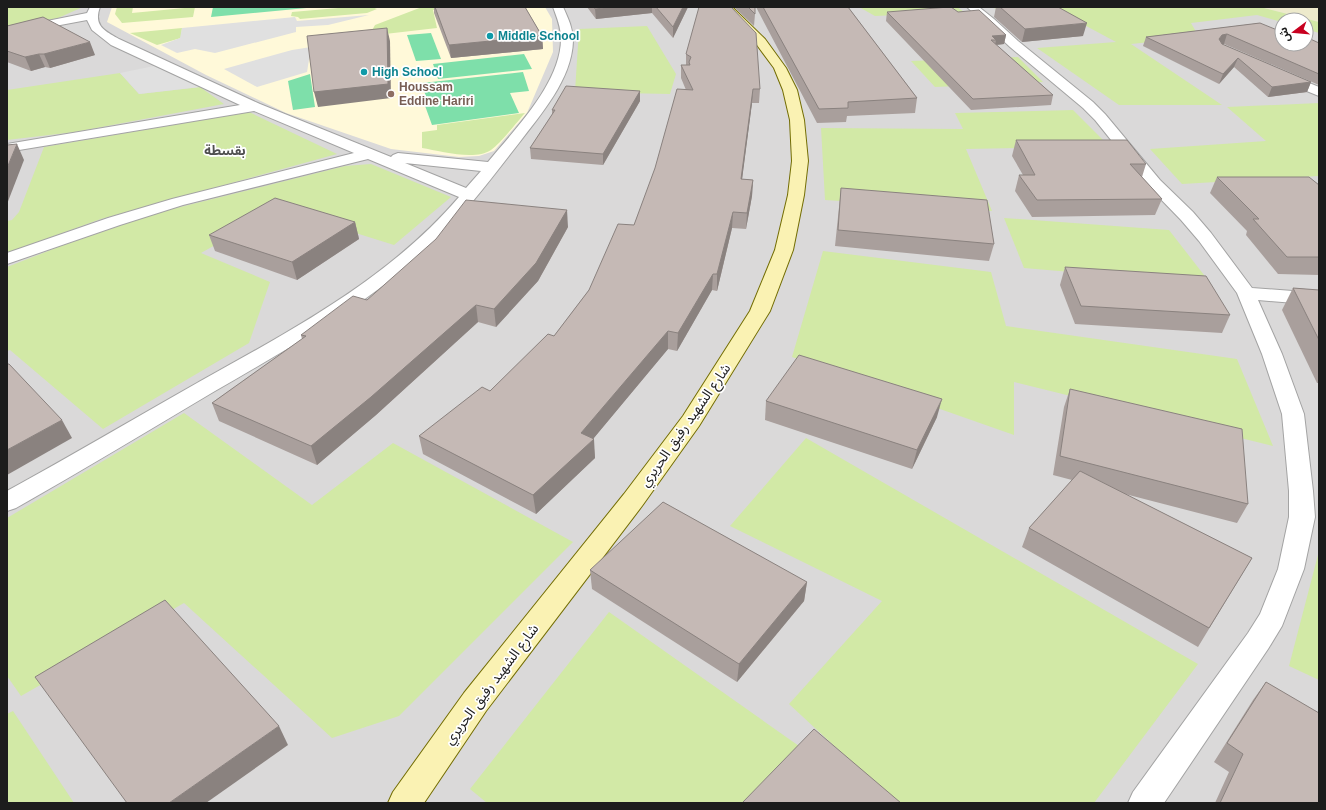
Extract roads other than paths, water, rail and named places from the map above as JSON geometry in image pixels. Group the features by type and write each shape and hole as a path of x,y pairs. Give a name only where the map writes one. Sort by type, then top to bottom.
{"street":[{"path":"7,502 70,468 281,344 340,307 382,278 422,246 469,195 492,167 533,115 552,87 565,53 567,38 565,25 558,7"},
{"name":"شارع الشهيد رفيق الحريري","path":"404,803 474,702 633,500 691,421 760,312 784,250 795,201 800,160 797,126 790,90 780,68 761,42 726,7"},
{"path":"972,7 1088,105 1100,117 1154,183 1187,216 1205,237 1246,293 1272,354 1293,414 1301,491 1302,517 1291,569 1272,618 1144,803"},
{"path":"7,32 93,12 92,23 96,29 115,42 255,107 469,195"},
{"path":"1271,71 1319,92"},
{"path":"7,148 255,107"},
{"path":"7,260 74,234 158,208 267,179 374,155 492,167"},
{"path":"1246,293 1319,299"}],"place":[{"name":"Middle School","path":"490,36"},
{"name":"High School","path":"364,72"},
{"name":"Houssam Eddine Hariri","path":"391,94"}],"district":[{"name":"بقسطة","path":"225,150"}]}
